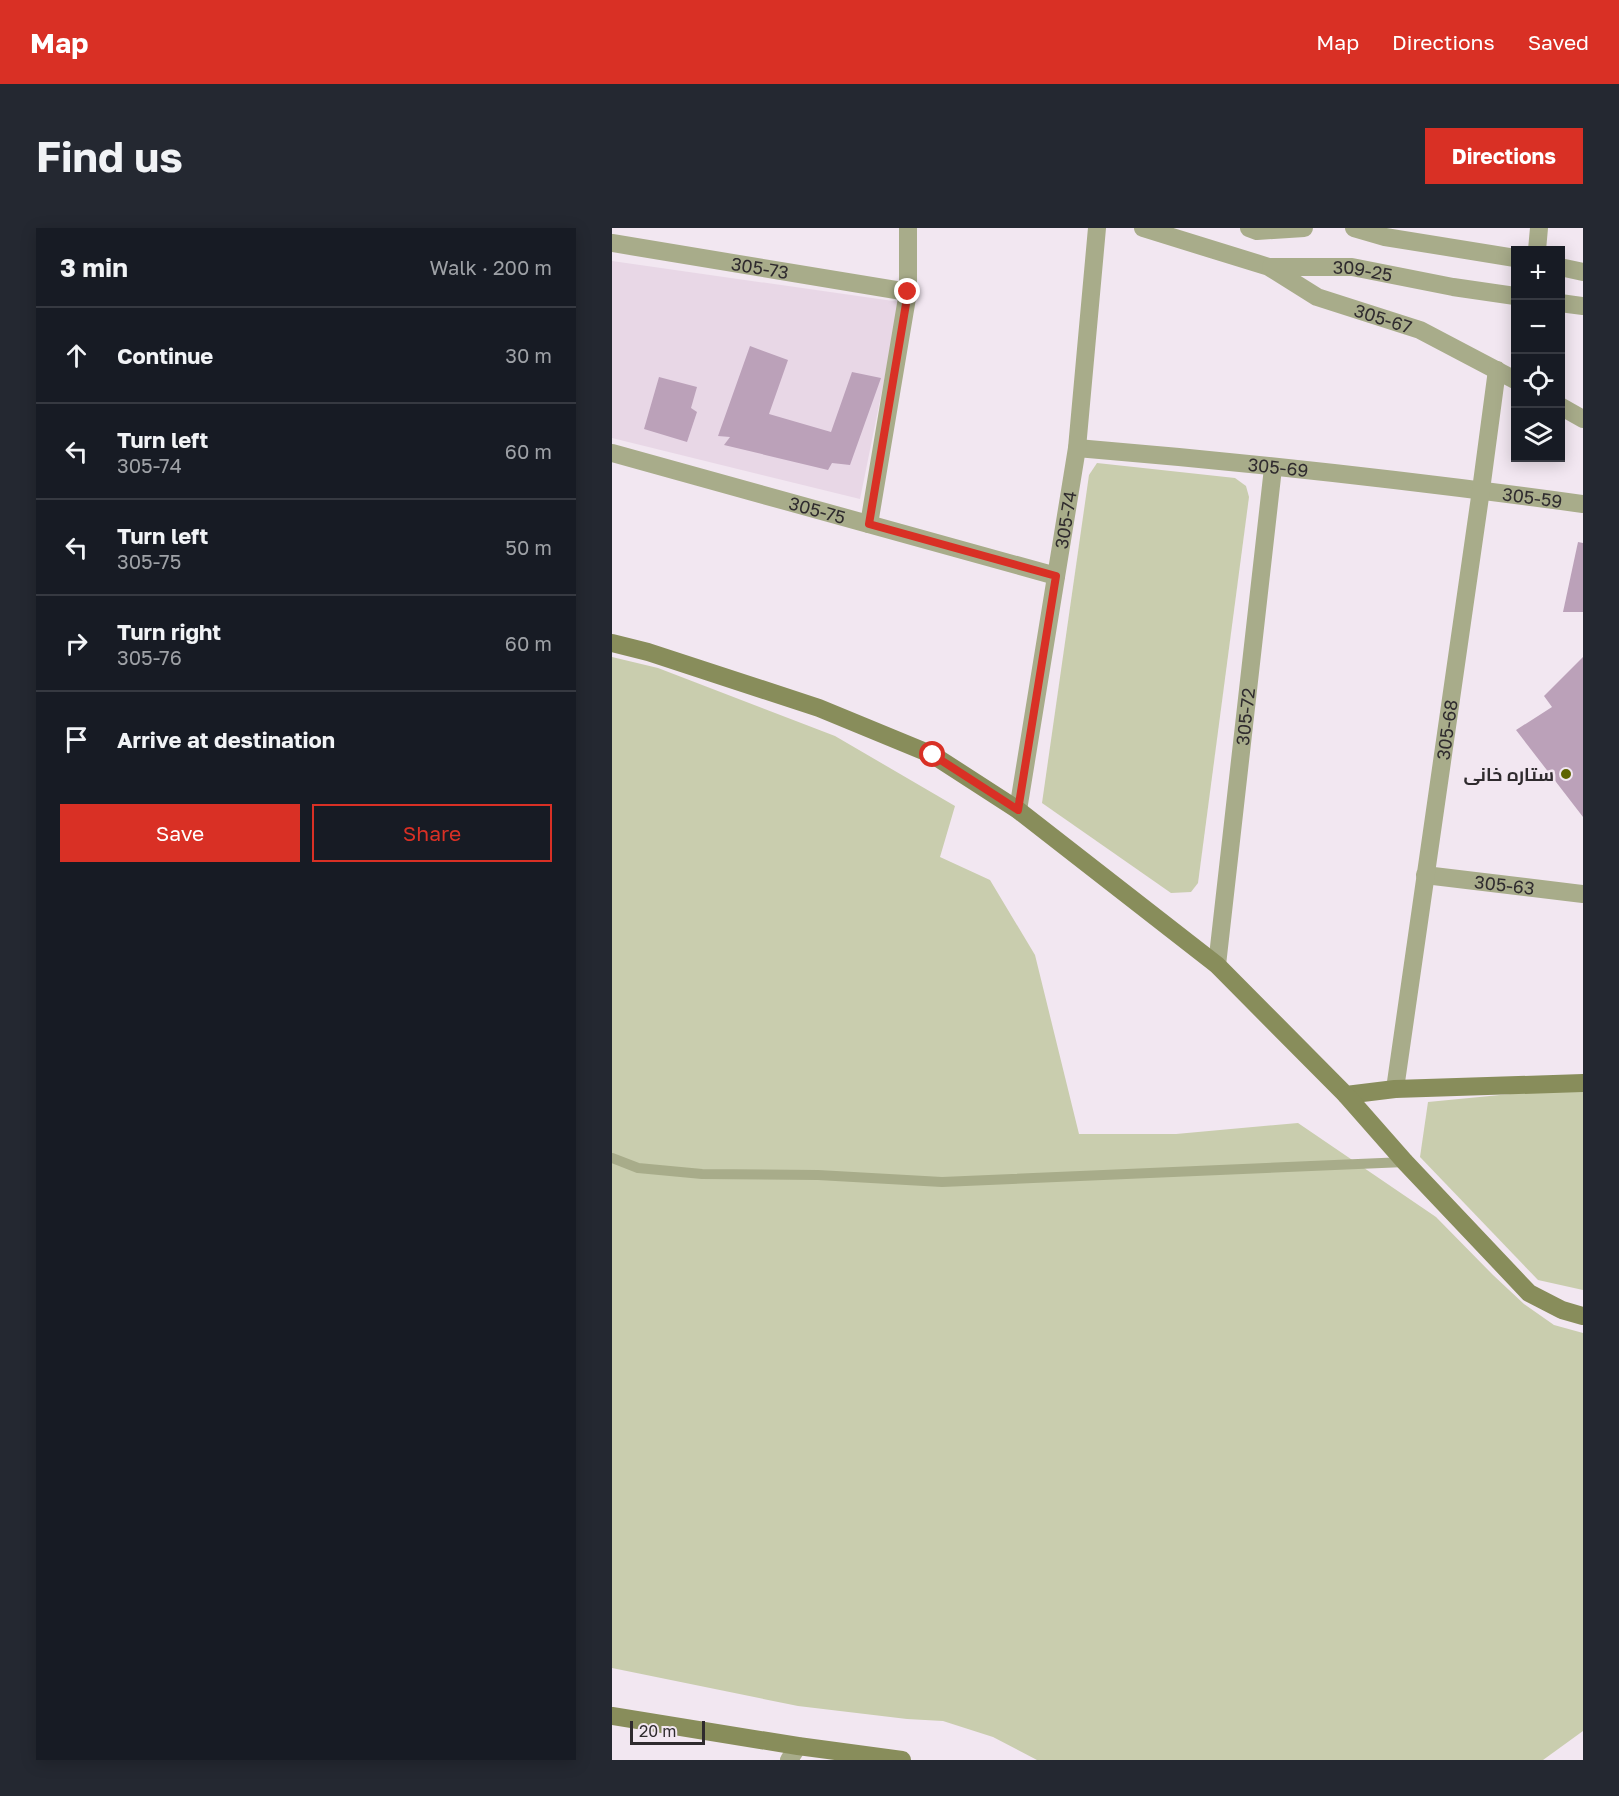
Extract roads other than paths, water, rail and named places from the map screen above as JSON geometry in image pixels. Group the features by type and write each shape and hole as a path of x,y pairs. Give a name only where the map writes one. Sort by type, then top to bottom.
{"street":[{"path":"869,524 908,292 908,228"},
{"name":"305-74","path":"1018,810 1077,448 1097,228"},
{"path":"1143,228 1269,267"},
{"path":"1249,228 1257,231 1304,228"},
{"path":"1354,228 1385,237 1511,257"},
{"path":"1537,246 1539,228"},
{"name":"305-73","path":"612,243 908,292"},
{"name":"309-25","path":"1269,267 1352,267 1453,287 1511,295"},
{"name":"305-67","path":"1269,267 1317,297 1420,330 1511,378"},
{"path":"1565,268 1583,272"},
{"path":"1565,304 1583,306"},
{"name":"305-68","path":"1395,1089 1497,370"},
{"path":"1564,408 1583,419"},
{"name":"305-69","path":"1077,448 1481,490"},
{"name":"305-75","path":"612,453 1056,576"},
{"name":"305-72","path":"1217,964 1273,468"},
{"name":"305-59","path":"1481,490 1583,504"},
{"path":"612,643 648,651 819,708 933,755 1018,810 1217,964 1346,1095 1405,1162 1529,1293 1562,1310 1583,1316"},
{"name":"305-63","path":"1425,875 1583,894"},
{"path":"1346,1095 1395,1089 1583,1083"},
{"path":"612,1716 794,1753 902,1760"}],"lane":[{"path":"612,1158 638,1168 702,1174 818,1175 942,1182 1405,1162"}],"place":[{"name":"ستاره خانی","path":"1566,774"}]}
